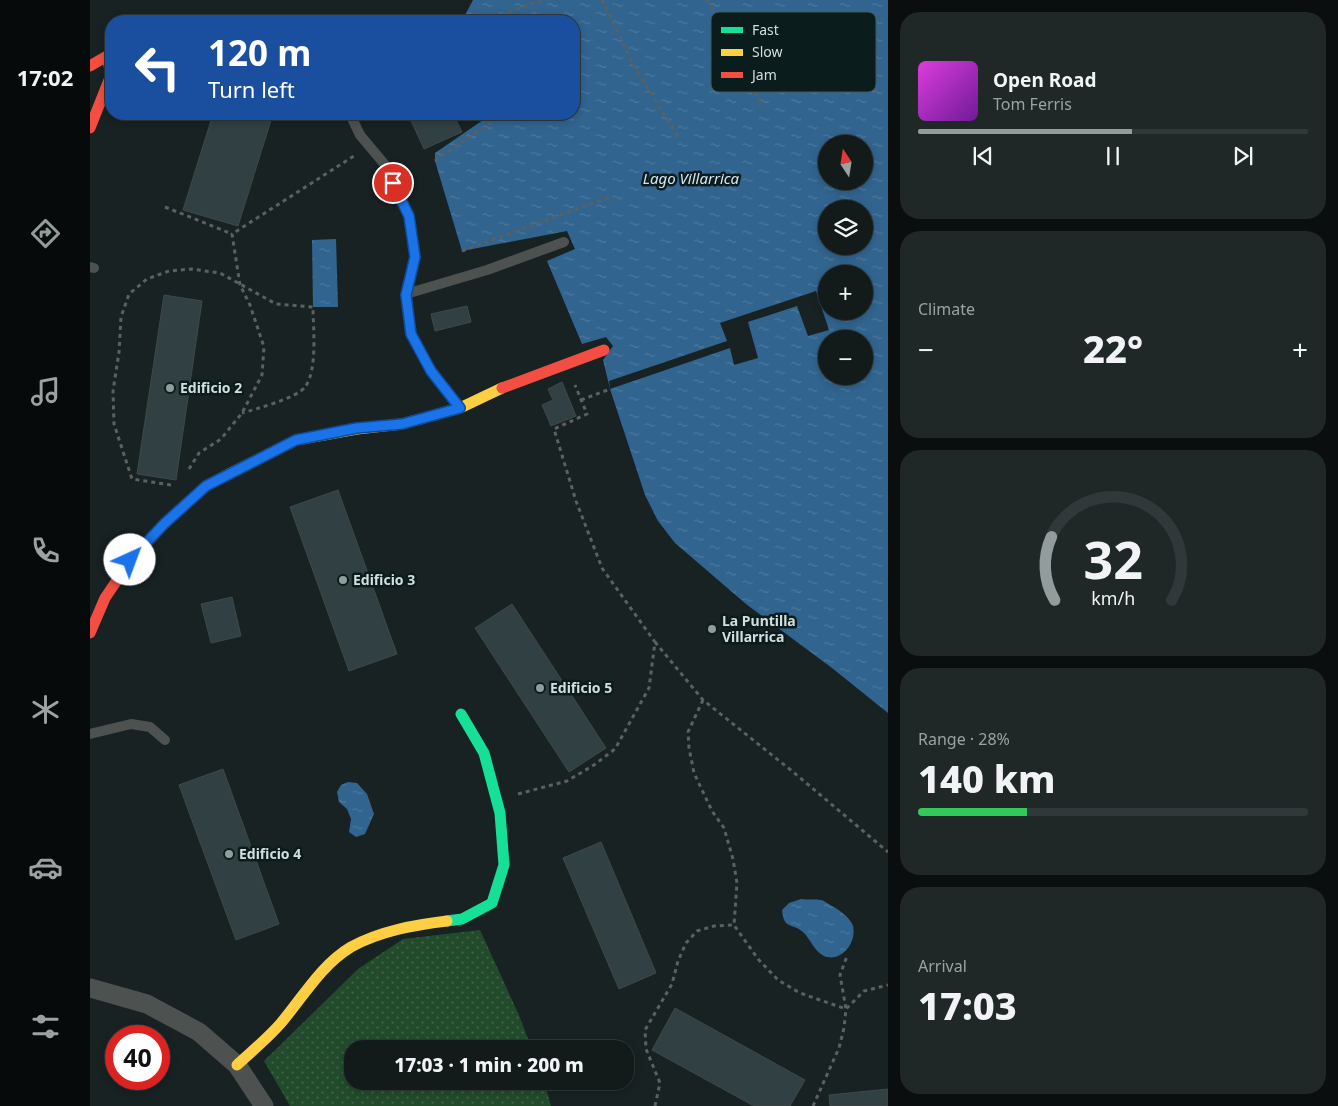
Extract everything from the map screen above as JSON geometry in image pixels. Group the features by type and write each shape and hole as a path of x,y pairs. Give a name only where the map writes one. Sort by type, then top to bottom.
{"street":[{"path":"90,66 105,57"},
{"path":"90,128 105,90"},
{"path":"90,633 105,598 130,560 164,524 206,486 296,440 357,428 402,424 460,408 497,390 604,350"},
{"path":"237,1065 280,1024 319,974 350,948 377,934 419,924 462,919 492,903 504,865 500,813 484,753 461,714"},
{"path":"90,988 147,1004 199,1032 237,1065 264,1106"}],"lane":[{"path":"353,120 360,136 386,166 409,216 415,257 406,294 411,334 431,371 460,408"},
{"path":"406,294 487,270 564,242"},
{"path":"90,734 131,724 150,726 165,740"}],"path":[{"path":"502,15 541,0"},
{"path":"602,0 635,68 679,138"},
{"path":"706,0 713,12"},
{"path":"755,92 763,108"},
{"path":"435,162 495,120"},
{"path":"232,234 369,147"},
{"path":"462,251 610,197"},
{"path":"165,207 232,234"},
{"path":"188,470 199,454 220,439 242,414 262,376 264,347 250,305 240,285 232,234"},
{"path":"177,486 132,479 114,424 113,391 119,352 121,316 129,294 147,279 169,270 191,269 220,273 276,304 313,307 312,372 305,388 286,399 242,414"},
{"path":"566,364 587,414 554,429 576,501 602,568 655,642 703,700 792,771 888,852"},
{"path":"581,400 610,389"},
{"path":"495,794 521,794 567,781 615,750 648,688 655,642"},
{"path":"703,700 688,732 689,748 694,772 712,811 724,828 733,859 737,883 734,925 758,958 778,980 800,994 846,1009"},
{"path":"655,1106 660,1084 646,1049 646,1030 672,984 678,961 686,943 697,932 714,926 734,925"},
{"path":"813,1106 839,1048 844,1028 846,1009 840,975 847,956"},
{"path":"846,1009 864,990 888,986"}],"green space":[{"path":"480,930 528,1040 344,1040 344,1090 547,1090 551,1106 290,1106 264,1061 358,969 403,939"}],"water":[{"name":"Lago Villarrica","path":"473,0 888,0 888,713 832,668 746,604 675,543 658,521 645,495 610,389 603,360 613,346 606,337 582,344 547,261 575,249 567,231 462,251 435,161 435,153 483,120 580,120 580,15 465,15"},
{"path":"336,239 338,307 313,307 312,240"},
{"path":"348,782 357,783 367,794 374,814 365,834 356,837 349,832 351,819 347,809 339,802 337,792 341,785"},
{"path":"801,899 823,901 840,911 850,921 854,932 853,939 842,954 836,957 824,956 815,949 804,933 787,924 782,910 789,903"}],"pier":[{"path":"816,291 818,297 818,320 826,320 829,330 818,330 818,333 808,336 797,306 748,322 758,358 734,365 730,348 610,389 609,381 727,341 720,323"}],"building":[{"path":"211,120 271,120 238,226 183,210"},
{"path":"411,120 456,120 462,132 424,149"},
{"name":"Edificio 2","path":"164,295 202,301 176,480 137,474"},
{"path":"467,306 471,322 435,331 431,314"},
{"path":"562,382 576,416 551,426 542,405 553,400 548,389"},
{"name":"Edificio 3","path":"338,490 397,654 349,671 290,507"},
{"path":"232,597 241,636 211,643 201,604"},
{"name":"Edificio 5","path":"512,604 606,748 569,772 475,628"},
{"name":"Edificio 4","path":"223,769 279,924 236,940 179,785"},
{"path":"601,842 656,973 619,989 563,858"},
{"path":"675,1008 805,1080 790,1106 754,1106 652,1050"},
{"path":"888,1089 888,1106 830,1106 829,1095"}],"traffic: fast":[{"path":"447,921 462,919 492,903 504,865 500,813 484,753 461,714"}],"traffic: slow":[{"path":"229,474 296,440 357,429 402,424 460,408 502,388"},
{"path":"237,1065 276,1029 321,972 340,954 362,941 374,937 422,924 447,921"}],"traffic: jam":[{"path":"90,66 105,57"},
{"path":"90,128 105,90"},
{"path":"502,388 604,350"},
{"path":"90,633 105,598 130,561 164,524 206,486 229,474"}],"place":[{"name":"Edificio 2","path":"170,388"},
{"name":"Edificio 3","path":"343,580"},
{"name":"La Puntilla Villarrica","path":"712,629"},
{"name":"Edificio 5","path":"540,688"},
{"name":"Edificio 4","path":"229,854"}],"route":[{"path":"130,560 164,524 206,486 296,440 357,428 402,424 460,408 431,371 411,334 406,295 415,257 409,216 393,183"}]}
